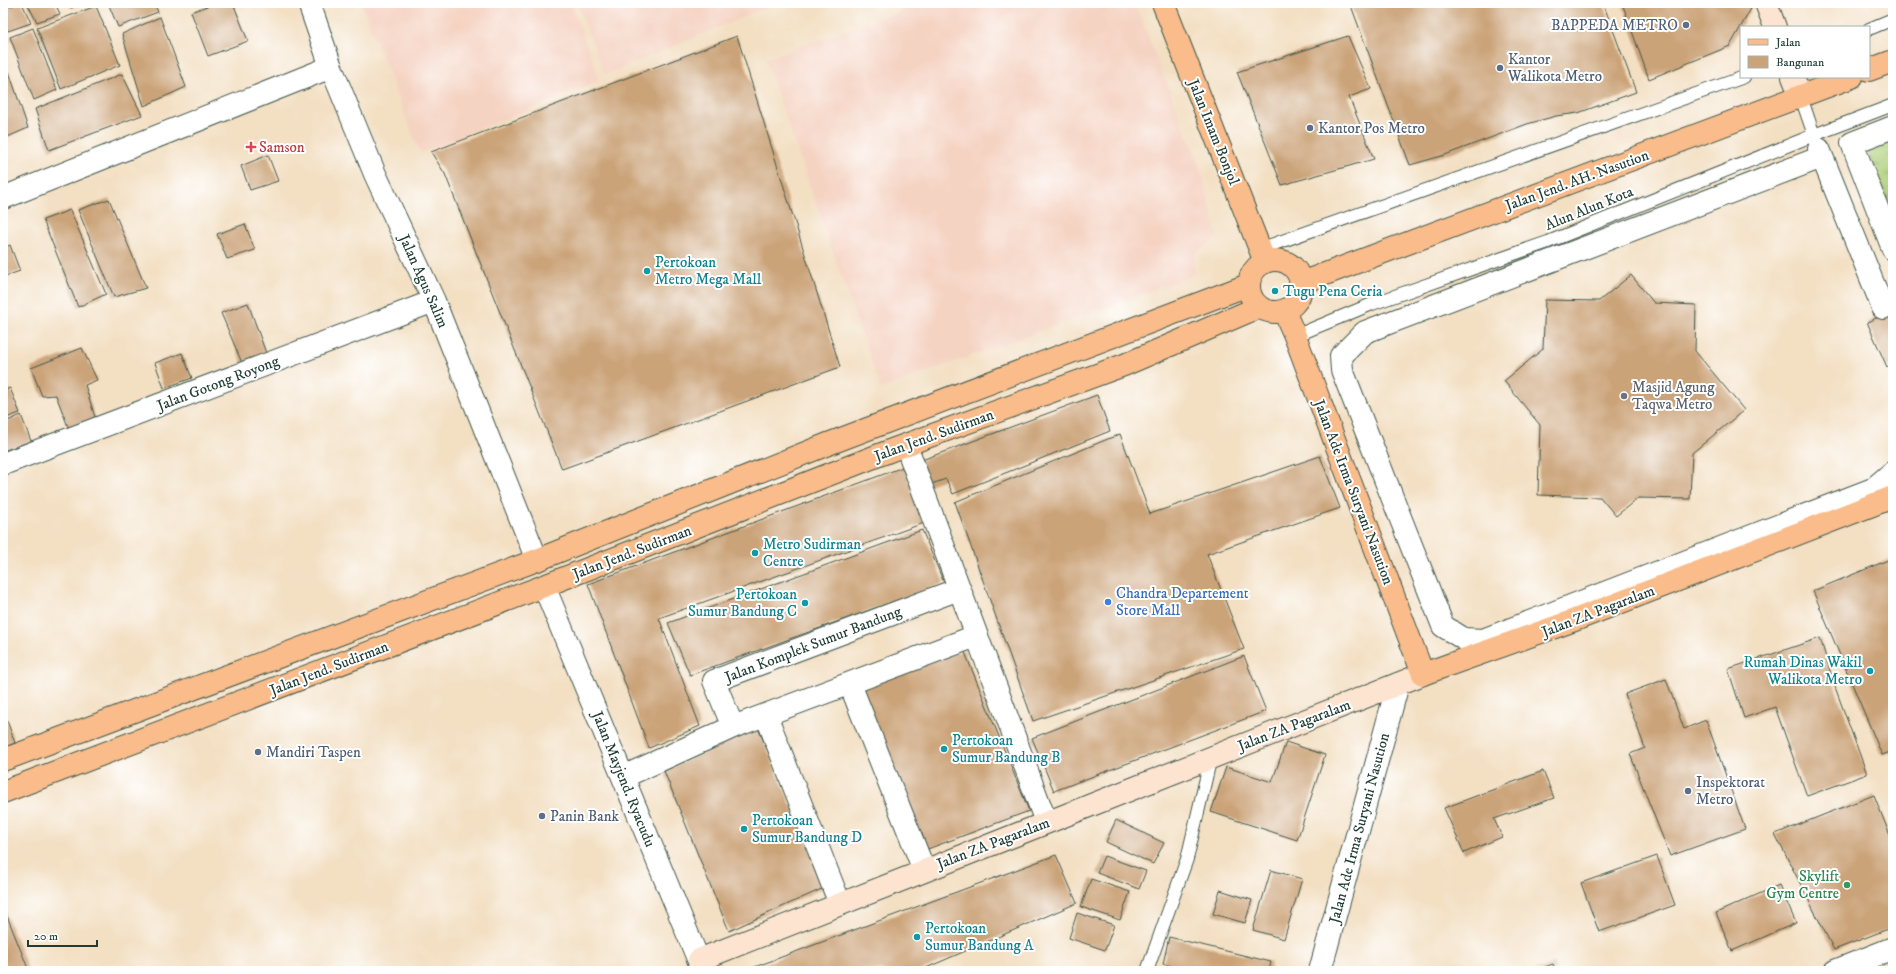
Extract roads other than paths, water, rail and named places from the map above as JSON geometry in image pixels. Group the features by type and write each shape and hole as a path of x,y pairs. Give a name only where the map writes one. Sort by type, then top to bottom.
{"main road":[{"name":"Jalan Imam Bonjol","path":"1163,3 1262,255"},
{"path":"1870,70 1893,61"},
{"name":"Jalan Jend. AH. Nasution","path":"1301,283 1849,78"},
{"path":"1262,255 1288,263 1297,272 1301,283 1297,300 1292,306 1284,310 1276,312 1267,311 1259,307 1251,298 1248,285 1262,255"},
{"name":"Jalan Jend. Sudirman","path":"3,760 537,560 828,444 1248,285"},
{"name":"Jalan Jend. Sudirman","path":"3,792 544,586 906,446 1124,365 1259,307"},
{"name":"Jalan Ade Irma Suryani Nasution","path":"1284,310 1423,674"},
{"name":"Jalan ZA Pagaralam","path":"1423,674 1572,621 1893,497"},
{"path":"95,726 106,753"}],"street":[{"name":"Jalan Agus Salim","path":"309,3 331,67 375,174 434,301 537,560"},
{"path":"1766,3 1775,26"},
{"path":"3,198 331,67"},
{"path":"1793,78 1801,97"},
{"path":"1893,128 1852,143 1893,249"},
{"path":"1883,308 1818,147 1365,332 1341,356 1342,370 1443,626 1464,639 1483,640 1866,492 1873,489 1893,472"},
{"name":"Jalan Gotong Royong","path":"3,464 434,301"},
{"path":"906,446 1046,822"},
{"name":"Jalan Mayjend. Ryacudu","path":"544,586 701,966"},
{"name":"Jalan Komplek Sumur Bandung","path":"733,728 714,681 959,589"},
{"path":"623,777 733,728 976,636"},
{"name":"Jalan ZA Pagaralam","path":"701,966 840,904 924,870 1423,674"},
{"path":"850,684 924,870"},
{"name":"Jalan Ade Irma Suryani Nasution","path":"1320,971 1398,684"},
{"path":"766,715 840,904"},
{"path":"1835,971 1893,948"}],"lane":[{"path":"1870,29 1893,19"},
{"path":"1262,255 1741,78"},
{"path":"1801,97 1818,147"},
{"name":"Alun Alun Kota","path":"1295,336 1372,304 1818,147 1893,105"},
{"path":"1147,971 1187,859 1212,757"}],"place":[{"name":"BAPPEDA METRO","path":"1686,25"},
{"name":"Kantor Walikota Metro","path":"1500,68"},
{"name":"Kantor Pos Metro","path":"1310,128"},
{"name":"Samson","path":"251,147"},
{"name":"Pertokoan Metro Mega Mall","path":"647,271"},
{"name":"Tugu Pena Ceria","path":"1275,291"},
{"name":"Masjid Agung Taqwa Metro","path":"1624,396"},
{"name":"Metro Sudirman Centre","path":"755,553"},
{"name":"Chandra Departement Store Mall","path":"1108,602"},
{"name":"Pertokoan Sumur Bandung C","path":"805,603"},
{"name":"Rumah Dinas Wakil Walikota Metro","path":"1870,671"},
{"name":"Pertokoan Sumur Bandung B","path":"944,749"},
{"name":"Mandiri Taspen","path":"258,752"},
{"name":"Inspektorat Metro","path":"1688,791"},
{"name":"Panin Bank","path":"542,816"},
{"name":"Pertokoan Sumur Bandung D","path":"744,829"},
{"name":"Skylift Gym Centre","path":"1847,885"},
{"name":"Pertokoan Sumur Bandung A","path":"917,937"}]}
